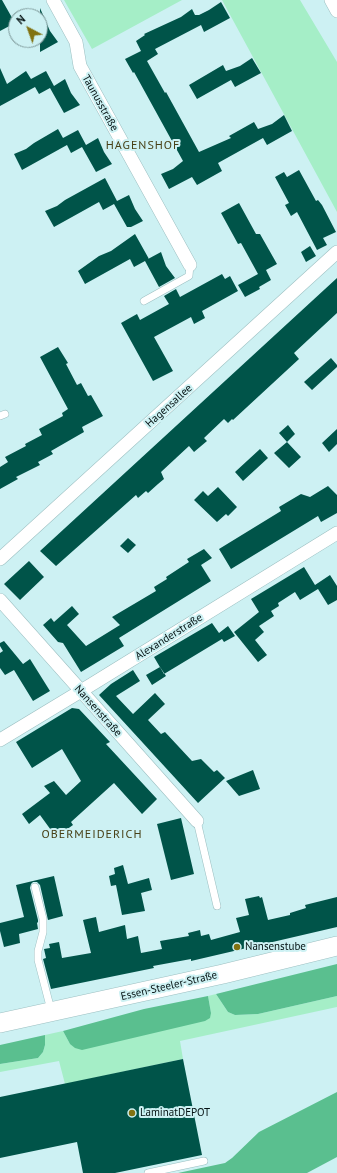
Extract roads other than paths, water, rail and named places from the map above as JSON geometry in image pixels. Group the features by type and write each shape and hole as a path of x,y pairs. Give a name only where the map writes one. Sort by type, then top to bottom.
{"main road":[{"name":"Essen-Steeler-Straße","path":"0,1023 216,976 337,946"}],"street":[{"name":"Taunusstraße","path":"53,0 76,42 80,66 190,265"},
{"path":"331,0 337,11"},
{"name":"Hagensallee","path":"0,559 337,252"},
{"name":"Alexanderstraße","path":"0,740 337,533"},
{"name":"Nansenstraße","path":"0,600 197,821"}],"lane":[{"path":"144,301 189,276 190,265"},
{"path":"197,821 217,906"},
{"path":"36,887 43,920 43,932 38,951 38,960 52,1012"},
{"path":"148,1173 204,1161"}],"place":[{"name":"Nansenstube","path":"237,947"},
{"name":"LaminatDEPOT","path":"132,1113"}],"district":[{"name":"HAGENSHOF","path":"143,146"},
{"name":"OBERMEIDERICH","path":"92,835"}]}
